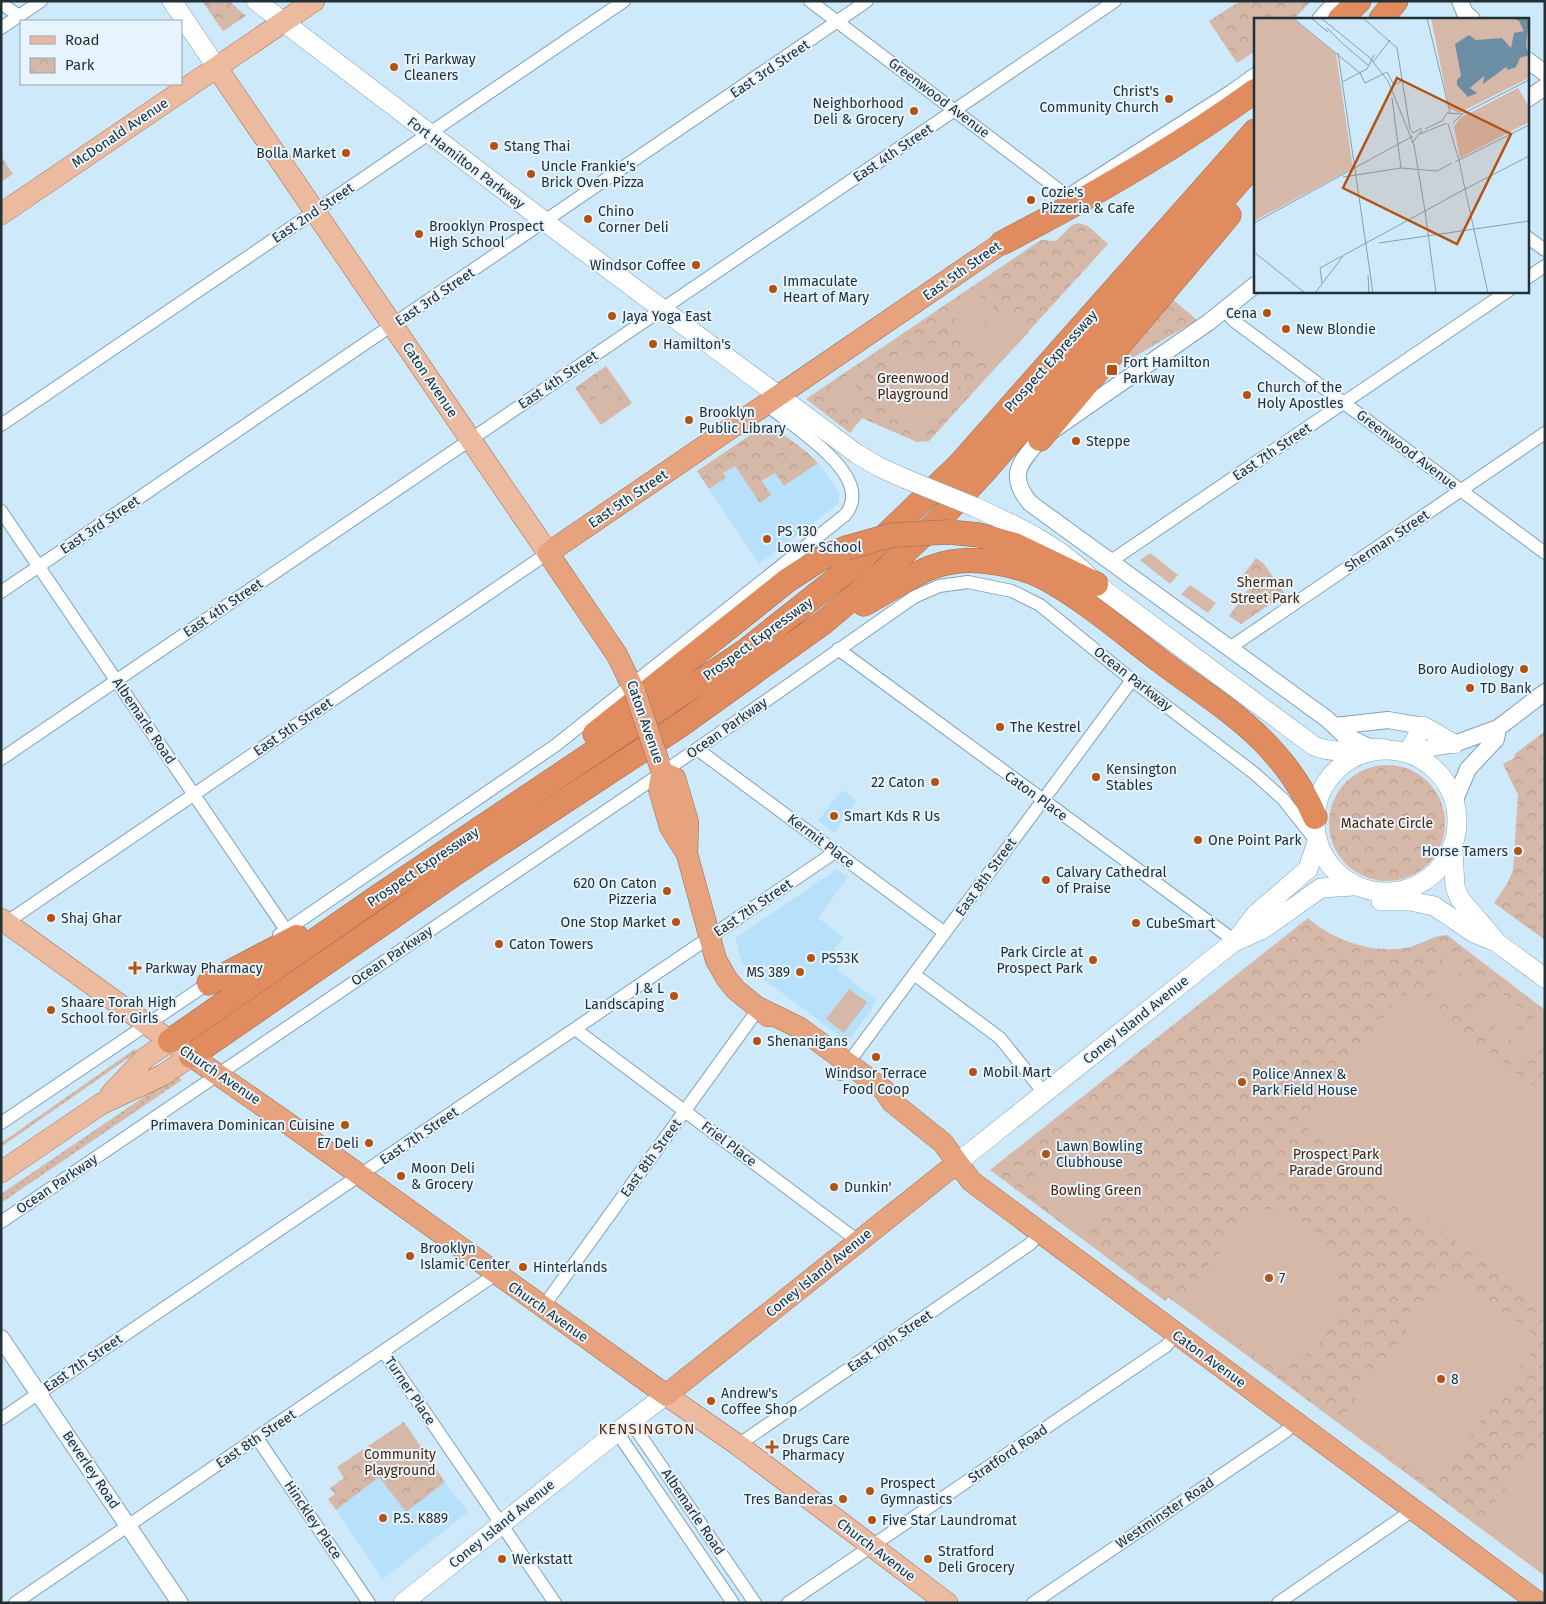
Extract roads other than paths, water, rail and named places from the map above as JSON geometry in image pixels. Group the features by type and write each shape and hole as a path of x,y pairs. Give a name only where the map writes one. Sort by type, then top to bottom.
{"highway":[{"path":"1341,18 1359,1"},
{"path":"1354,18 1367,1"},
{"path":"1382,18 1396,1"},
{"path":"1002,243 1112,183 1229,110 1254,92"},
{"name":"Prospect Expressway","path":"170,1041 379,896 744,652 859,561 959,465 1254,133"},
{"name":"Prospect Expressway","path":"191,1056 460,870 679,726 824,622 938,521 983,473 1254,164"},
{"path":"1040,439 1183,272 1254,185"},
{"name":"East 5th Street","path":"548,553 1002,243"},
{"path":"522,802 549,768 610,723 745,614 804,569 846,548 892,536 949,532 979,535 1015,545 1096,584"},
{"name":"Caton Avenue","path":"548,553 617,655 634,688 660,766 675,778 688,822 687,854 716,960 727,979 792,1040 844,1069 876,1100 892,1102 943,1144 971,1181 1296,1422 1532,1601"},
{"path":"824,622 866,603 906,577 933,565 962,560 981,560 1020,567 1060,587 1245,725 1274,753 1294,778 1309,801 1315,817"},
{"path":"209,983 292,940 354,902 379,896"},
{"name":"Church Avenue","path":"191,1056 666,1395"},
{"name":"Coney Island Avenue","path":"666,1395 957,1163"}],"main road":[{"name":"Caton Avenue","path":"172,1 548,553"},
{"name":"Fort Hamilton Parkway","path":"256,1 429,134 663,309 773,401 879,467 974,507 1040,539 1083,570 1096,584 1314,746 1343,752 1376,748"},
{"name":"McDonald Avenue","path":"1,214 314,1"},
{"path":"1408,752 1423,726 1454,744"},
{"path":"1496,942 1474,933 1434,906 1410,901 1378,901 1366,898 1330,864 1317,842 1315,817 1323,789 1336,771 1356,757 1376,748 1408,752 1438,774 1454,802 1457,826 1453,849 1456,887 1460,899 1496,942 1545,978"},
{"name":"Coney Island Avenue","path":"957,1163 1235,941 1255,915 1308,869 1317,842"},
{"path":"1354,886 1366,890 1398,890 1411,886 1433,873 1453,849"},
{"name":"Coney Island Avenue","path":"1235,941 1263,930 1321,888 1354,886"},
{"name":"Church Avenue","path":"3,922 191,1056"},
{"path":"101,1104 145,1058 170,1041"},
{"path":"1,1172 101,1104 163,1075 191,1056"},
{"name":"Church Avenue","path":"666,1395 738,1445 947,1603"},
{"name":"Coney Island Avenue","path":"403,1603 666,1395"}],"street":[{"path":"1,28 41,1"},
{"name":"East 2nd Street","path":"1,425 624,1"},
{"name":"Greenwood Avenue","path":"810,1 1067,196"},
{"name":"East 3rd Street","path":"1,592 546,222 867,1"},
{"name":"East 4th Street","path":"1,758 1115,1"},
{"path":"1319,18 1334,1"},
{"path":"1,2 19,16"},
{"path":"1459,3 1471,18"},
{"path":"1528,61 1545,73"},
{"name":"East 5th Street","path":"1002,243 1067,196 1254,75"},
{"path":"1528,98 1545,88"},
{"path":"1528,238 1545,250"},
{"path":"1528,277 1545,266"},
{"path":"1254,286 1209,322 1040,439 1019,466 1017,477 1020,491 1030,503 1335,726 1344,735 1376,748"},
{"name":"East 7th Street","path":"1111,562 1507,292"},
{"name":"Greenwood Avenue","path":"1222,310 1234,321 1545,553"},
{"path":"1,1123 556,745 634,688 850,509 853,497 851,486 837,464 773,401"},
{"name":"Sherman Street","path":"1228,649 1545,433"},
{"name":"Albemarle Road","path":"1,511 286,930"},
{"name":"East 5th Street","path":"3,922 194,795 548,553"},
{"name":"Ocean Parkway","path":"1,1222 218,1074 660,766 697,749 914,597 939,586 968,582 1012,591 1040,604 1132,680 1254,773 1282,798 1317,842"},
{"name":"Caton Place","path":"838,649 1235,941"},
{"name":"East 8th Street","path":"844,1069 1132,680"},
{"path":"1408,752 1454,744 1498,728 1545,692"},
{"path":"1335,726 1388,720 1423,726"},
{"path":"1454,802 1468,769 1496,739 1498,728"},
{"name":"Kermit Place","path":"697,749 945,933"},
{"name":"East 7th Street","path":"1,1419 835,852"},
{"path":"914,975 1000,1038 1044,1094"},
{"name":"East 8th Street","path":"543,1308 759,1008"},
{"name":"Friel Place","path":"575,1029 858,1241"},
{"name":"East 10th Street","path":"738,1445 1030,1244 1040,1233"},
{"name":"East 8th Street","path":"15,1603 496,1274"},
{"name":"Stratford Road","path":"788,1603 1166,1346 1176,1334"},
{"name":"Beverley Road","path":"1,1338 180,1603"},
{"name":"Turner Place","path":"384,1352 555,1603"},
{"name":"Westminster Road","path":"1033,1603 1285,1432 1296,1422"},
{"name":"Albemarle Road","path":"624,1427 650,1448 754,1603"},
{"name":"Albemarle Road","path":"624,1427 635,1459 733,1603"},
{"name":"Hinckley Place","path":"257,1438 369,1603"},
{"path":"635,1459 650,1448"},
{"path":"1278,1603 1413,1510"}],"place":[{"name":"Tri Parkway Cleaners","path":"394,67"},
{"name":"Christ's Community Church","path":"1169,99"},
{"name":"Neighborhood Deli & Grocery","path":"914,111"},
{"name":"Stang Thai","path":"494,146"},
{"name":"Bolla Market","path":"346,153"},
{"name":"Uncle Frankie's Brick Oven Pizza","path":"531,174"},
{"name":"Cozie's Pizzeria & Cafe","path":"1031,200"},
{"name":"Chino Corner Deli","path":"588,219"},
{"name":"Brooklyn Prospect High School","path":"419,234"},
{"name":"Windsor Coffee","path":"696,265"},
{"name":"Immaculate Heart of Mary","path":"773,289"},
{"name":"Cena","path":"1267,313"},
{"name":"Jaya Yoga East","path":"612,316"},
{"name":"New Blondie","path":"1286,329"},
{"name":"Hamilton's","path":"653,344"},
{"name":"Fort Hamilton Parkway","path":"1112,370"},
{"name":"Church of the Holy Apostles","path":"1247,395"},
{"name":"Brooklyn Public Library","path":"689,420"},
{"name":"Steppe","path":"1076,441"},
{"name":"PS 130 Lower School","path":"767,539"},
{"name":"Boro Audiology","path":"1524,669"},
{"name":"TD Bank","path":"1470,688"},
{"name":"The Kestrel","path":"1000,727"},
{"name":"Kensington Stables","path":"1096,777"},
{"name":"22 Caton","path":"935,782"},
{"name":"Smart Kds R Us","path":"834,816"},
{"name":"One Point Park","path":"1198,840"},
{"name":"Horse Tamers","path":"1518,851"},
{"name":"Calvary Cathedral of Praise","path":"1046,880"},
{"name":"620 On Caton Pizzeria","path":"667,891"},
{"name":"Shaj Ghar","path":"51,918"},
{"name":"One Stop Market","path":"676,922"},
{"name":"CubeSmart","path":"1136,923"},
{"name":"Caton Towers","path":"499,944"},
{"name":"PS53K","path":"811,958"},
{"name":"Park Circle at Prospect Park","path":"1093,960"},
{"name":"Parkway Pharmacy","path":"135,968"},
{"name":"MS 389","path":"800,972"},
{"name":"J & L Landscaping","path":"674,996"},
{"name":"Shaare Torah High School for Girls","path":"51,1010"},
{"name":"Shenanigans","path":"757,1041"},
{"name":"Windsor Terrace Food Coop","path":"876,1057"},
{"name":"Mobil Mart","path":"973,1072"},
{"name":"Police Annex & Park Field House","path":"1242,1082"},
{"name":"Primavera Dominican Cuisine","path":"345,1125"},
{"name":"E7 Deli","path":"369,1143"},
{"name":"Lawn Bowling Clubhouse","path":"1046,1154"},
{"name":"Moon Deli & Grocery","path":"401,1176"},
{"name":"Dunkin'","path":"834,1187"},
{"name":"Brooklyn Islamic Center","path":"410,1256"},
{"name":"Hinterlands","path":"523,1267"},
{"name":"7","path":"1269,1278"},
{"name":"8","path":"1441,1379"},
{"name":"Andrew's Coffee Shop","path":"711,1401"},
{"name":"Drugs Care Pharmacy","path":"772,1447"},
{"name":"Prospect Gymnastics","path":"870,1491"},
{"name":"Tres Banderas","path":"843,1499"},
{"name":"P.S. K889","path":"383,1518"},
{"name":"Five Star Laundromat","path":"872,1520"},
{"name":"Werkstatt","path":"502,1559"},
{"name":"Stratford Deli Grocery","path":"928,1559"}],"district":[{"name":"KENSINGTON","path":"647,1429"}],"park label":[{"name":"Greenwood Playground","path":"913,386"},
{"name":"Sherman Street Park","path":"1265,590"},
{"name":"Machate Circle","path":"1387,823"},
{"name":"Prospect Park Parade Ground","path":"1336,1162"},
{"name":"Bowling Green","path":"1096,1190"},
{"name":"Community Playground","path":"400,1462"}]}
